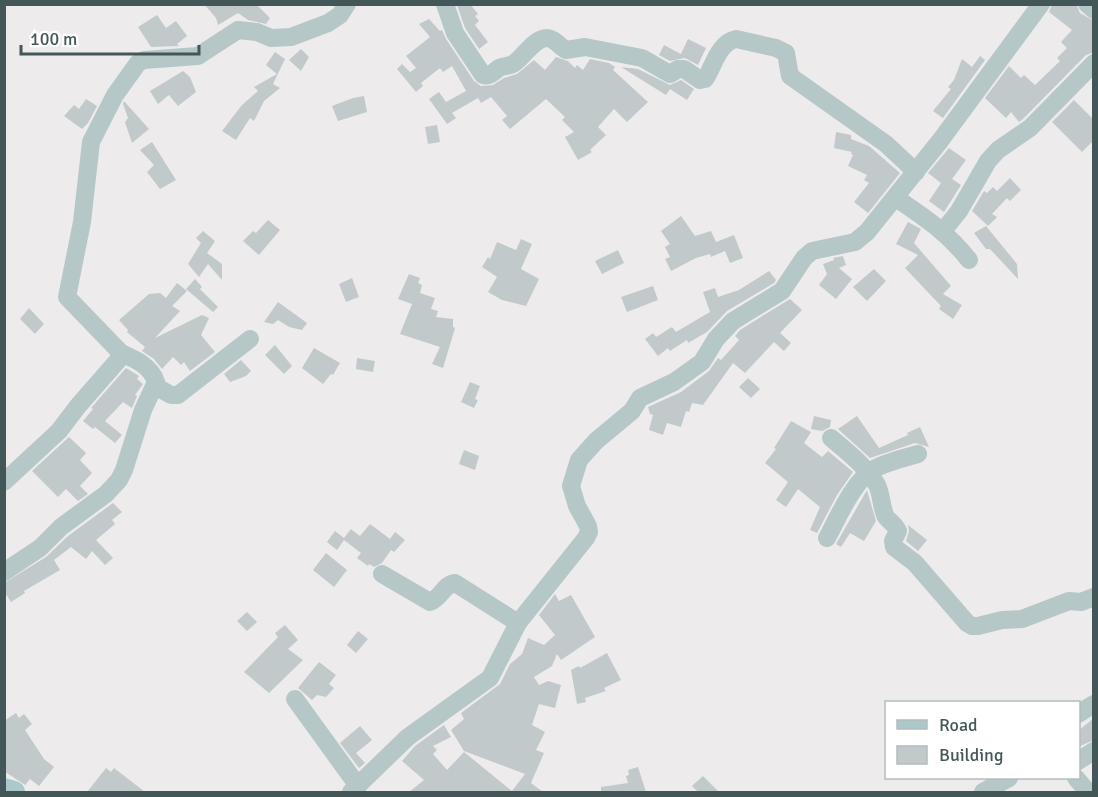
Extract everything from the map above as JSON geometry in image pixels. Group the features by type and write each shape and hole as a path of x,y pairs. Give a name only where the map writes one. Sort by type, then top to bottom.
{"main road":[{"path":"4,789 14,792"}],"street":[{"path":"4,572 40,548 61,527 106,494 118,480 124,470 143,410 155,386 156,379 150,371 135,358 121,353 67,297 67,288 79,245 91,142 115,95 138,63 144,60 198,56 238,30 257,32 271,38 291,37 328,23 340,15 347,4"},
{"path":"445,4 455,33 485,76 489,76 501,67 512,65 536,44 547,38 551,38 566,50 585,47 642,58 670,74 678,69 684,69 700,80 705,79 729,40 735,39 776,48 786,53 790,76 886,144 916,172"},
{"path":"295,699 355,789 408,737 490,678 518,623 589,532 571,486 579,460 596,441 632,411 640,398 674,382 702,362 716,339 733,321 782,291 804,258 812,251 855,242 867,232 916,172 1041,4"},
{"path":"1087,4 1094,10"},
{"path":"943,231 959,211 988,161 998,150 1030,128 1094,63"},
{"path":"896,198 954,240 969,260"},
{"path":"155,386 171,395 178,395 250,339"},
{"path":"4,482 59,431 78,406 118,363 121,353"},
{"path":"831,438 868,473 882,497 886,516 898,531 893,541 894,547 915,563 967,623 972,626 1022,619 1069,601 1081,602 1094,597"},
{"path":"827,538 852,493 868,473 876,468 918,454"},
{"path":"382,574 430,602 435,600 449,584 454,584 518,623"},
{"path":"1080,713 1094,704"},
{"path":"1080,760 1094,751"},
{"path":"983,792 1006,779"},
{"path":"1078,779 1088,792"}],"building":[{"path":"204,4 256,4 270,18 266,24 248,20 238,13 218,25 216,18"},
{"path":"470,4 478,14 475,16 479,21 475,25 488,42 479,49 465,28 457,5"},
{"path":"1052,4 1076,4 1080,13 1094,21 1094,52 1086,55 1019,122 1011,112 1006,118 985,98 1009,66 1021,78 1024,75 1035,85 1060,61 1057,58 1067,48 1061,42 1072,30 1049,12"},
{"path":"157,15 166,28 176,21 187,36 177,44 179,46 151,47 138,27"},
{"path":"429,19 440,31 442,30 474,81 481,86 493,85 517,74 534,60 545,70 556,57 568,61 575,68 577,65 583,70 590,59 609,63 615,67 613,70 648,102 627,122 614,109 598,127 606,135 590,150 592,152 578,160 565,137 574,132 562,120 565,117 546,99 510,129 502,120 507,116 491,97 481,103 478,98 452,113 456,118 447,124 429,99 439,92 446,102 466,91 452,66 443,72 440,68 421,83 423,86 416,92 397,69 402,64 410,72 416,68 406,56 430,37 419,24"},
{"path":"688,39 706,48 698,65 685,58 670,61 659,55 664,45 681,54"},
{"path":"301,49 309,57 301,71 289,60"},
{"path":"275,52 285,59 273,84 280,88 264,101 254,121 250,118 236,140 222,131 242,105 258,91 254,87 277,74 266,65"},
{"path":"980,56 985,60 943,118 933,111 951,89 948,87 954,80 962,59 972,67"},
{"path":"621,67 638,69 670,85 681,80 694,89 687,100 670,89 666,95"},
{"path":"183,71 190,77 196,92 178,106 169,95 158,104 150,91"},
{"path":"364,96 367,112 338,121 332,106"},
{"path":"86,99 97,106 82,129 64,116 74,105 79,109"},
{"path":"1074,100 1094,120 1094,140 1082,152 1052,122"},
{"path":"124,101 149,129 132,143 125,122 128,118"},
{"path":"437,125 440,142 428,144 425,127"},
{"path":"836,132 851,135 851,139 869,146 900,173 868,213 854,202 869,183 864,180 867,175 848,166 852,152 834,148"},
{"path":"152,142 176,180 160,189 147,172 154,165 140,150"},
{"path":"949,148 966,160 952,179 961,185 944,212 929,201 941,183 928,173"},
{"path":"1010,178 1021,190 1010,201 1007,198 992,214 997,217 988,226 972,211 984,191 987,193 993,187 997,191"},
{"path":"681,216 695,236 711,231 716,242 734,235 743,258 730,263 725,251 711,257 710,254 696,258 671,271 665,259 670,257 665,247 670,244 661,231"},
{"path":"268,220 280,230 259,255 243,241 253,231 256,233"},
{"path":"908,222 921,229 914,243 951,286 943,294 962,305 953,319 939,309 941,306 905,268 918,255 896,244"},
{"path":"986,226 1017,264 1018,279 990,249 986,249 974,233"},
{"path":"203,231 215,241 207,253 222,264 222,280 208,264 199,277 188,264 201,243 196,238"},
{"path":"521,239 532,244 521,269 539,279 526,306 502,300 488,292 497,277 482,267 488,257 490,259 497,242 516,250"},
{"path":"618,250 624,263 602,274 595,261"},
{"path":"843,256 846,265 839,268 852,279 836,299 819,285 827,274 823,264 834,260 833,258"},
{"path":"874,269 886,281 867,301 853,287"},
{"path":"769,271 776,280 774,283 727,311 707,332 688,343 687,340 670,351 668,348 658,356 645,339 653,333 656,337 672,327 676,332 710,312 703,292 715,288 718,297 739,290"},
{"path":"409,274 420,278 418,283 422,285 420,293 435,298 431,309 438,311 436,317 453,319 455,328 443,368 432,364 440,347 400,334 412,304 398,299"},
{"path":"352,278 359,297 346,302 339,284"},
{"path":"195,279 202,287 200,289 218,307 213,312 186,289"},
{"path":"177,283 187,291 172,306 180,311 155,338 202,315 209,318 201,335 215,352 190,371 184,362 181,365 173,357 162,369 154,359 142,351 145,347 127,332 128,330 119,320 149,294 160,293 166,298"},
{"path":"653,286 658,300 627,312 621,297"},
{"path":"790,299 802,310 780,333 791,343 784,351 774,342 745,373 733,363 703,405 692,403 689,412 686,411 681,427 667,423 663,435 649,430 653,415 650,414 648,407 681,392 709,371 718,358 721,360 739,340 735,336 740,330"},
{"path":"278,302 307,323 302,330 289,327 278,320 273,324 264,322"},
{"path":"29,308 44,324 35,334 20,319"},
{"path":"275,345 292,366 284,374 265,355"},
{"path":"314,348 340,363 333,375 331,374 323,384 302,368"},
{"path":"357,358 375,361 373,372 356,369"},
{"path":"241,360 251,371 246,376 230,382 224,374"},
{"path":"126,368 139,376 137,379 143,384 135,395 137,396 132,408 123,402 105,421 122,435 115,443 95,427 93,429 83,421 93,409 91,408"},
{"path":"748,378 760,389 751,398 739,387"},
{"path":"470,382 480,386 474,408 461,402"},
{"path":"814,416 831,420 830,427 822,431 811,429"},
{"path":"857,416 879,448 920,427 929,447 915,443 870,458 838,429"},
{"path":"791,421 811,432 804,443 822,457 828,451 853,472 837,495 817,533 810,530 820,507 798,489 786,507 776,500 788,482 765,463 776,449 774,448"},
{"path":"69,437 86,453 80,460 92,473 80,486 88,494 78,501 66,489 58,497 32,471"},
{"path":"464,450 479,456 475,470 459,464"},
{"path":"867,490 876,521 864,541 850,533 841,547 836,544"},
{"path":"113,503 122,512 112,520 115,524 96,540 113,558 105,565 92,551 86,559 71,547 54,560 60,570 24,591 25,593 11,602 4,591 4,583 46,557 68,536"},
{"path":"370,524 390,539 395,532 405,540 394,552 391,550 382,563 374,567 369,564 368,566 357,558 361,553 344,540 337,550 327,542 335,531 344,538 351,529 360,536"},
{"path":"908,525 927,540 918,551 906,541"},
{"path":"326,553 347,570 334,587 313,570"},
{"path":"555,594 559,601 571,595 595,637 561,660 557,654 552,666 534,677 539,685 548,681 561,685 555,708 539,704 532,725 545,732 536,750 544,753 531,783 543,792 409,792 424,780 402,761 415,746 444,725 451,737 433,746 437,750 433,754 447,770 464,752 512,791 525,774 464,751 451,730 464,719 461,713 500,684 510,664 522,654 528,638 544,645 555,635 539,615"},
{"path":"247,612 257,622 247,631 237,621"},
{"path":"285,625 298,640 288,649 303,660 269,693 244,672 278,637 275,633"},
{"path":"358,631 368,639 356,653 347,645"},
{"path":"607,653 621,680 604,688 606,691 585,698 586,702 577,704 571,670 579,666 580,668"},
{"path":"319,662 336,675 329,684 334,688 326,697 317,695 312,700 298,688"},
{"path":"16,713 19,718 24,714 32,724 25,730 44,759 54,767 39,786 30,779 25,785 4,771 4,721"},
{"path":"1094,718 1094,740 1080,746 1080,729"},
{"path":"360,726 372,740 356,753 365,763 359,768 340,743"},
{"path":"638,767 646,792 601,792 601,787 628,783 626,776 629,775 628,770"},
{"path":"106,768 111,772 114,768 145,792 87,792"},
{"path":"703,776 719,792 698,792 692,786"}]}
